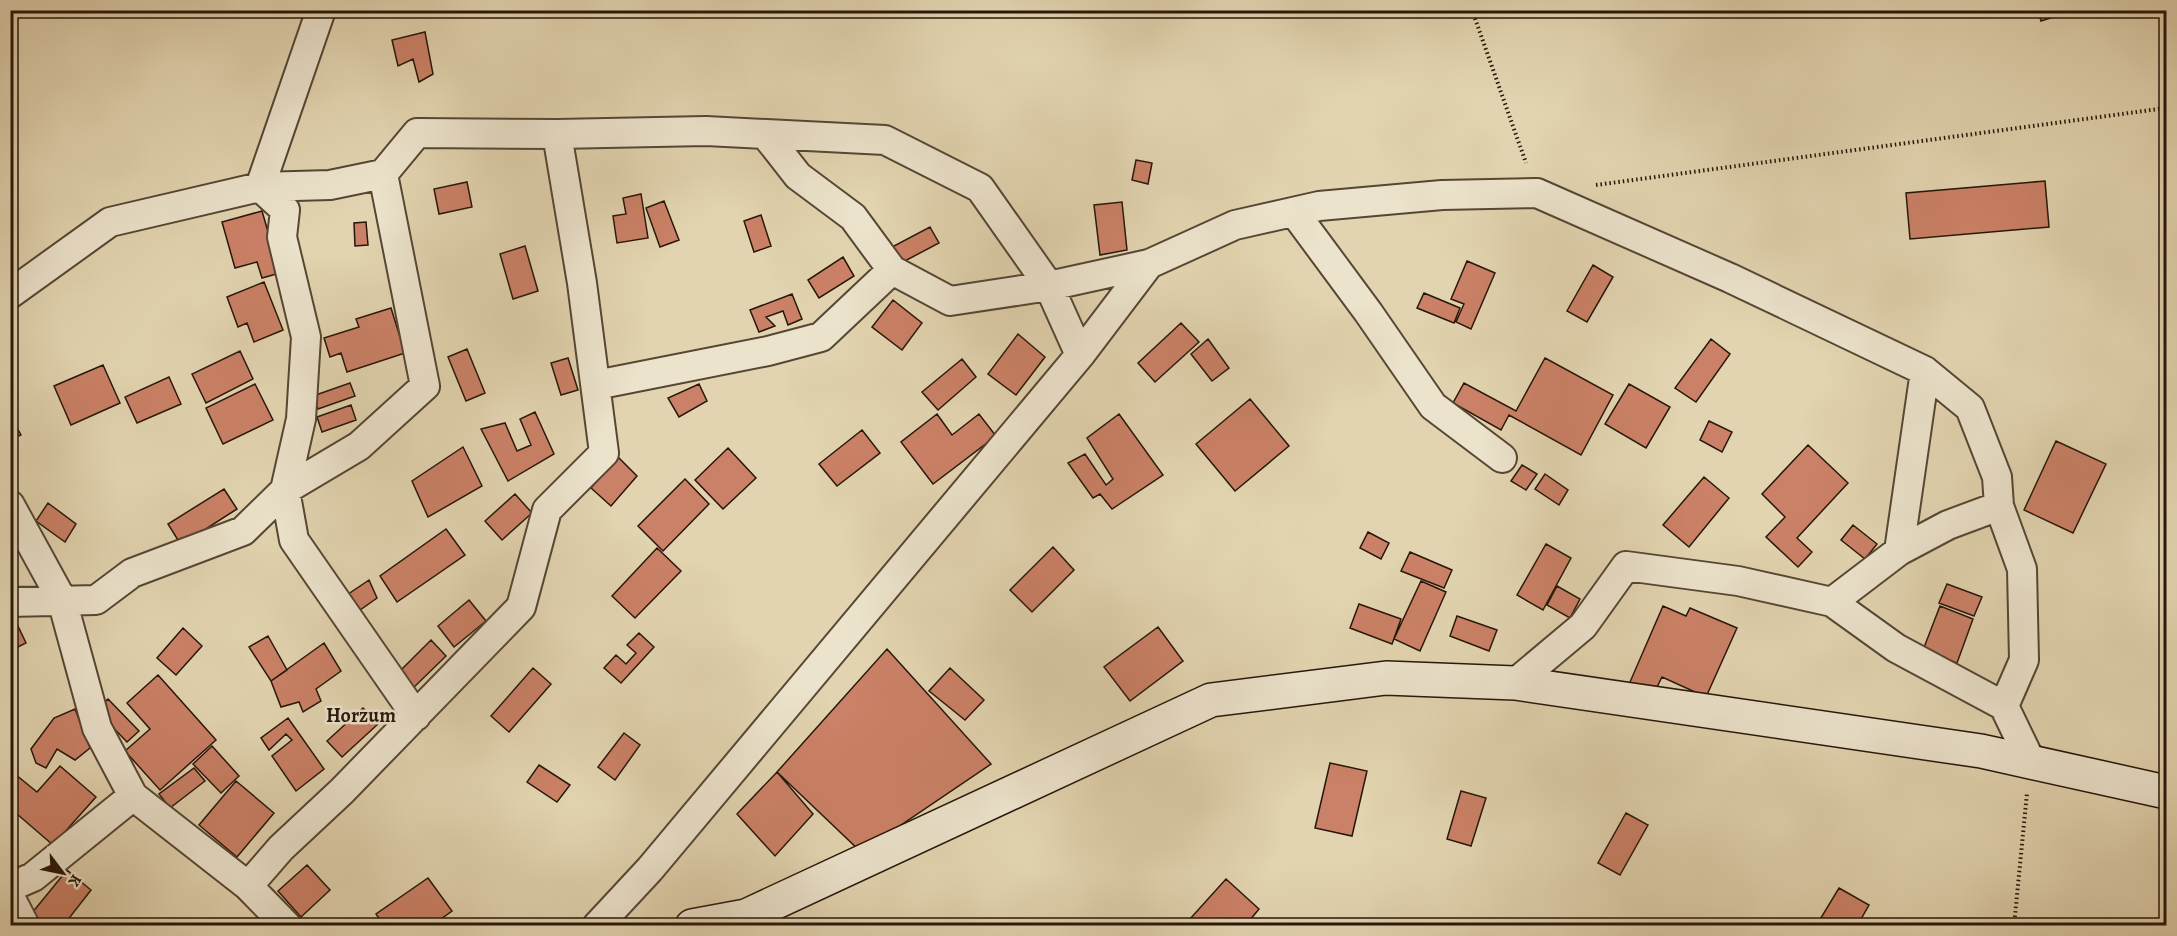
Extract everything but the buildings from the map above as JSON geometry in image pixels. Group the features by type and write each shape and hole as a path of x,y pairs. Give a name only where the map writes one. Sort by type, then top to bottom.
{"street":[{"path":"260,187 321,10"},
{"path":"10,294 110,222 260,187 330,185 383,174 417,134 706,131 885,140 980,188 1049,286 1080,355"},
{"path":"248,886 281,848 342,791 521,607 547,510 604,453 582,283 557,134"},
{"path":"765,134 798,176 853,217 892,270 950,301 1049,286 1149,264 1235,225 1319,206 1442,195 1537,193 1709,268 1925,370 1970,408 1997,477 1999,506 2022,569 2024,660 2004,706"},
{"path":"10,602 96,600 132,573 243,531 285,490 359,446 426,386 383,174"},
{"path":"260,187 285,210 282,237 306,337 301,419 285,490 294,540 416,716"},
{"path":"1294,212 1368,312 1432,406 1502,458"},
{"path":"597,926 650,869 1080,355 1149,264"},
{"path":"596,385 768,351 821,337 892,270"},
{"path":"1899,551 1925,370"},
{"path":"10,505 62,600 98,728 133,796 248,886 287,926"},
{"path":"1832,602 1899,551 1948,525 1999,506"},
{"path":"1515,683 1583,626 1626,566 1738,581 1832,602 1896,648 2004,706 2031,762"},
{"path":"693,926 746,916 1211,700 1386,678 1515,683 1981,751 2166,792"},
{"path":"10,887 33,877 133,796"},
{"path":"10,897 26,926"}],"path":[{"path":"1472,10 1537,193"},
{"path":"1596,185 2166,108"},
{"path":"2014,926 2031,762"}],"district":[{"name":"Horzum","path":"361,715"}]}
